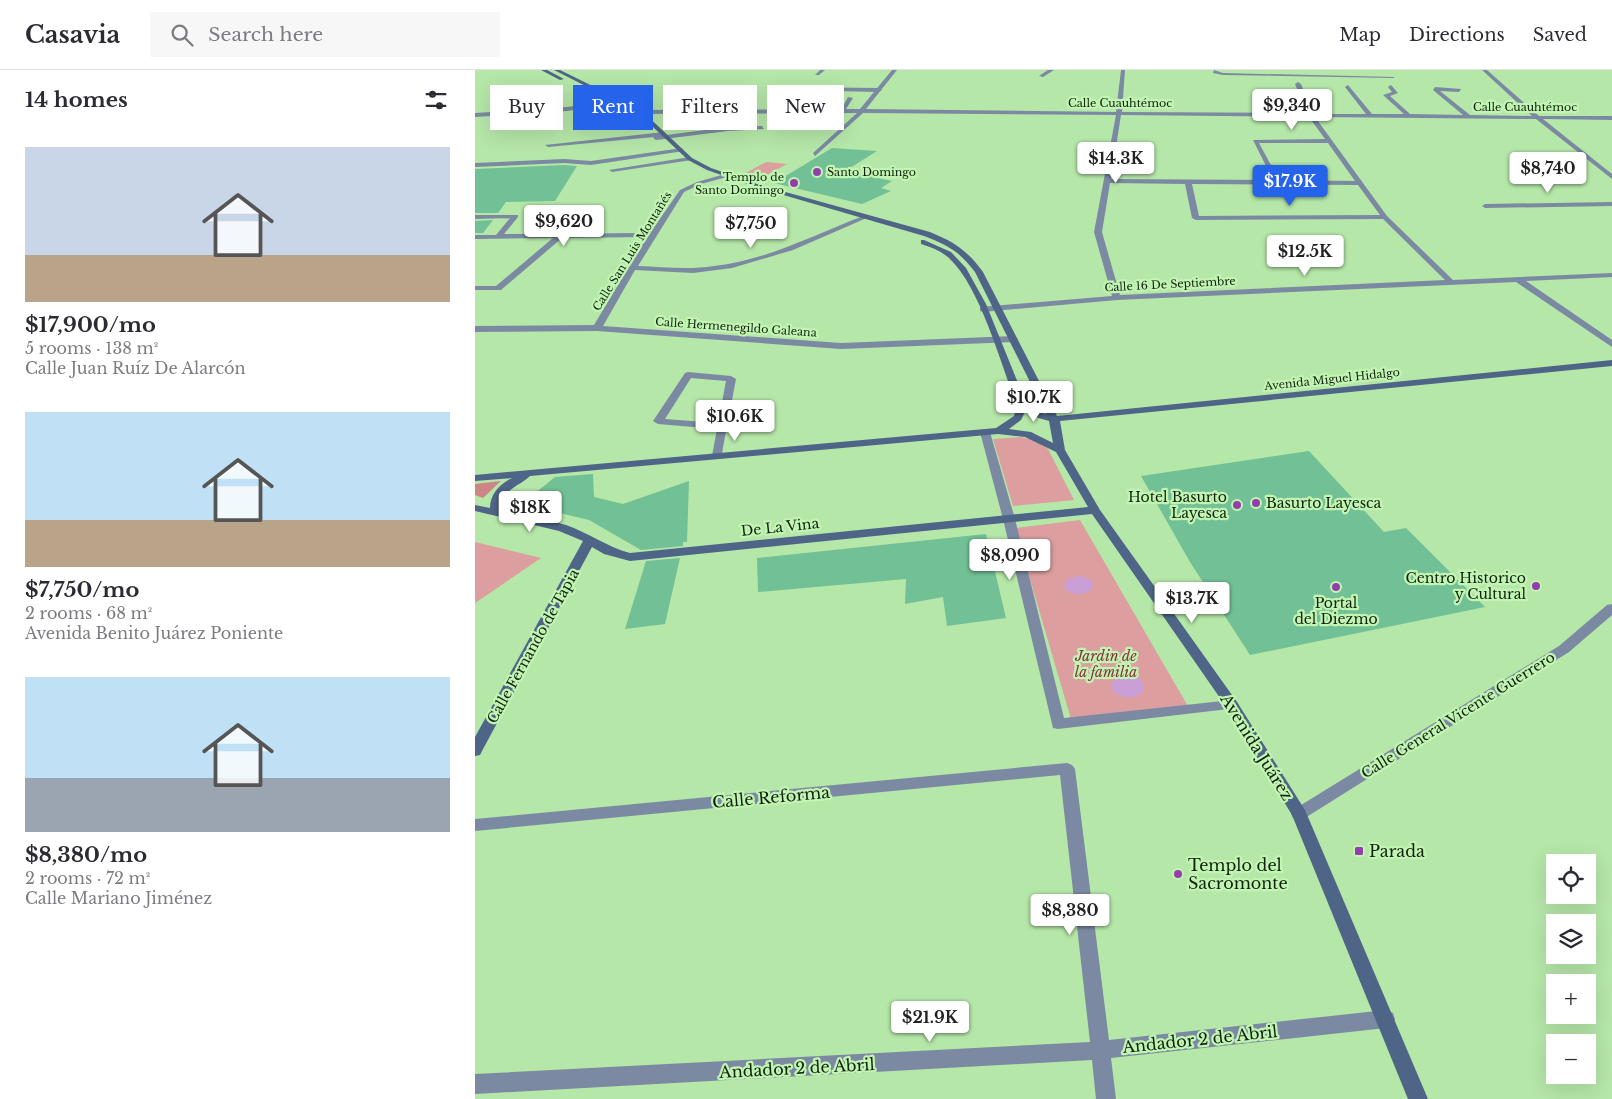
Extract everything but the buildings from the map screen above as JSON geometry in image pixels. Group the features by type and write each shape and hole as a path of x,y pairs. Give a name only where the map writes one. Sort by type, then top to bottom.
{"main road":[{"path":"543,70 574,85"},
{"name":"Avenida Juárez","path":"556,70 586,85"},
{"name":"Avenida Juárez","path":"653,124 690,158 725,176 927,234 947,242 965,254 979,272 999,308 1053,419 1059,450 1095,510 1232,705 1299,814 1386,1018 1418,1099"},
{"path":"648,130 672,152 701,172 915,238 935,246 952,256 965,273 983,309 1022,405 1019,419 998,431"},
{"name":"Avenida Miguel Hidalgo","path":"1053,419 1612,363"},
{"path":"1012,384 1039,415 1053,419"},
{"path":"475,478 998,431 1027,434 1059,450"},
{"path":"496,511 494,502 501,491 514,481 532,473"},
{"name":"De La Vina","path":"475,508 496,511 563,528 591,540 608,551 629,557 1095,510"},
{"name":"Calle Fernando de Tapia","path":"475,751 591,540"}],"street":[{"path":"817,74 823,70"},
{"path":"815,154 862,111 895,70"},
{"path":"1041,76 1052,70"},
{"path":"1117,298 1098,232 1119,113 1123,70"},
{"path":"1216,70 1214,70 1215,72 1223,74 1393,76"},
{"path":"1289,70 1339,71 1348,76"},
{"path":"1484,70 1538,118 1610,174"},
{"path":"1298,84 1310,114 1385,217 1451,282"},
{"path":"1348,87 1370,115"},
{"path":"1391,87 1395,93 1386,95 1408,115"},
{"path":"844,89 879,90"},
{"path":"1459,90 1435,89 1469,117"},
{"path":"844,108 850,98"},
{"name":"Calle Cuauhtémoc","path":"653,111 767,111"},
{"name":"Calle Cuauhtémoc","path":"844,111 1612,118"},
{"path":"475,114 490,113"},
{"path":"486,122 490,121"},
{"path":"550,137 547,148 728,129 762,128"},
{"path":"1277,182 1255,141 1329,141"},
{"path":"475,165 564,161 591,163 682,150"},
{"path":"612,170 690,158"},
{"name":"Calle San Luis Montañés","path":"597,328 652,235 682,191 695,184 725,176"},
{"path":"1106,181 1361,183"},
{"path":"1188,182 1195,218 1385,217"},
{"path":"1485,206 1612,204"},
{"path":"475,217 516,216 498,237"},
{"path":"633,268 687,271 735,265 758,259 865,217"},
{"path":"475,237 652,235"},
{"path":"475,288 498,288 560,236"},
{"name":"Calle 16 De Septiembre","path":"983,309 1117,298 1612,275"},
{"path":"1517,279 1612,344"},
{"name":"Calle Hermenegildo Galeana","path":"475,329 597,328 841,346 1014,339"},
{"path":"717,456 723,427 731,379 688,375 658,421 723,427"},
{"path":"985,432 1009,519 1058,724 1232,705"},
{"name":"Calle General Vicente Guerrero","path":"1299,814 1564,649 1612,608"},
{"name":"Calle Reforma","path":"475,825 1067,769 1100,1050"},
{"name":"Andador 2 de Abril","path":"475,1084 1100,1050 1386,1018"},
{"path":"1100,1050 1106,1099"}],"green space":[{"path":"766,162 787,164 763,177 744,174"},
{"path":"1021,437 1038,441 1048,449 1074,500 1013,506 993,439"},
{"name":"Jardin de la familia","path":"1080,520 1189,708 1071,719 1015,528"},
{"path":"475,542 541,558 475,603"}],"shaded area":[{"path":"501,481 483,498 475,495 475,484"},
{"path":"1080,576 1089,579 1093,584 1093,587 1086,593 1075,594 1064,588 1067,579"},
{"path":"1123,675 1135,677 1142,681 1144,688 1140,695 1129,697 1114,693 1112,689 1113,681"}],"place":[{"name":"Santo Domingo","path":"817,172"},
{"name":"Templo de Santo Domingo","path":"794,183"},
{"name":"Basurto Layesca","path":"1256,503"},
{"name":"Hotel Basurto Layesca","path":"1237,505"},
{"name":"Centro Historico y Cultural","path":"1536,586"},
{"name":"Portal del Diezmo","path":"1336,587"},
{"name":"Parada","path":"1359,851"},
{"name":"Templo del Sacromonte","path":"1178,874"}]}
